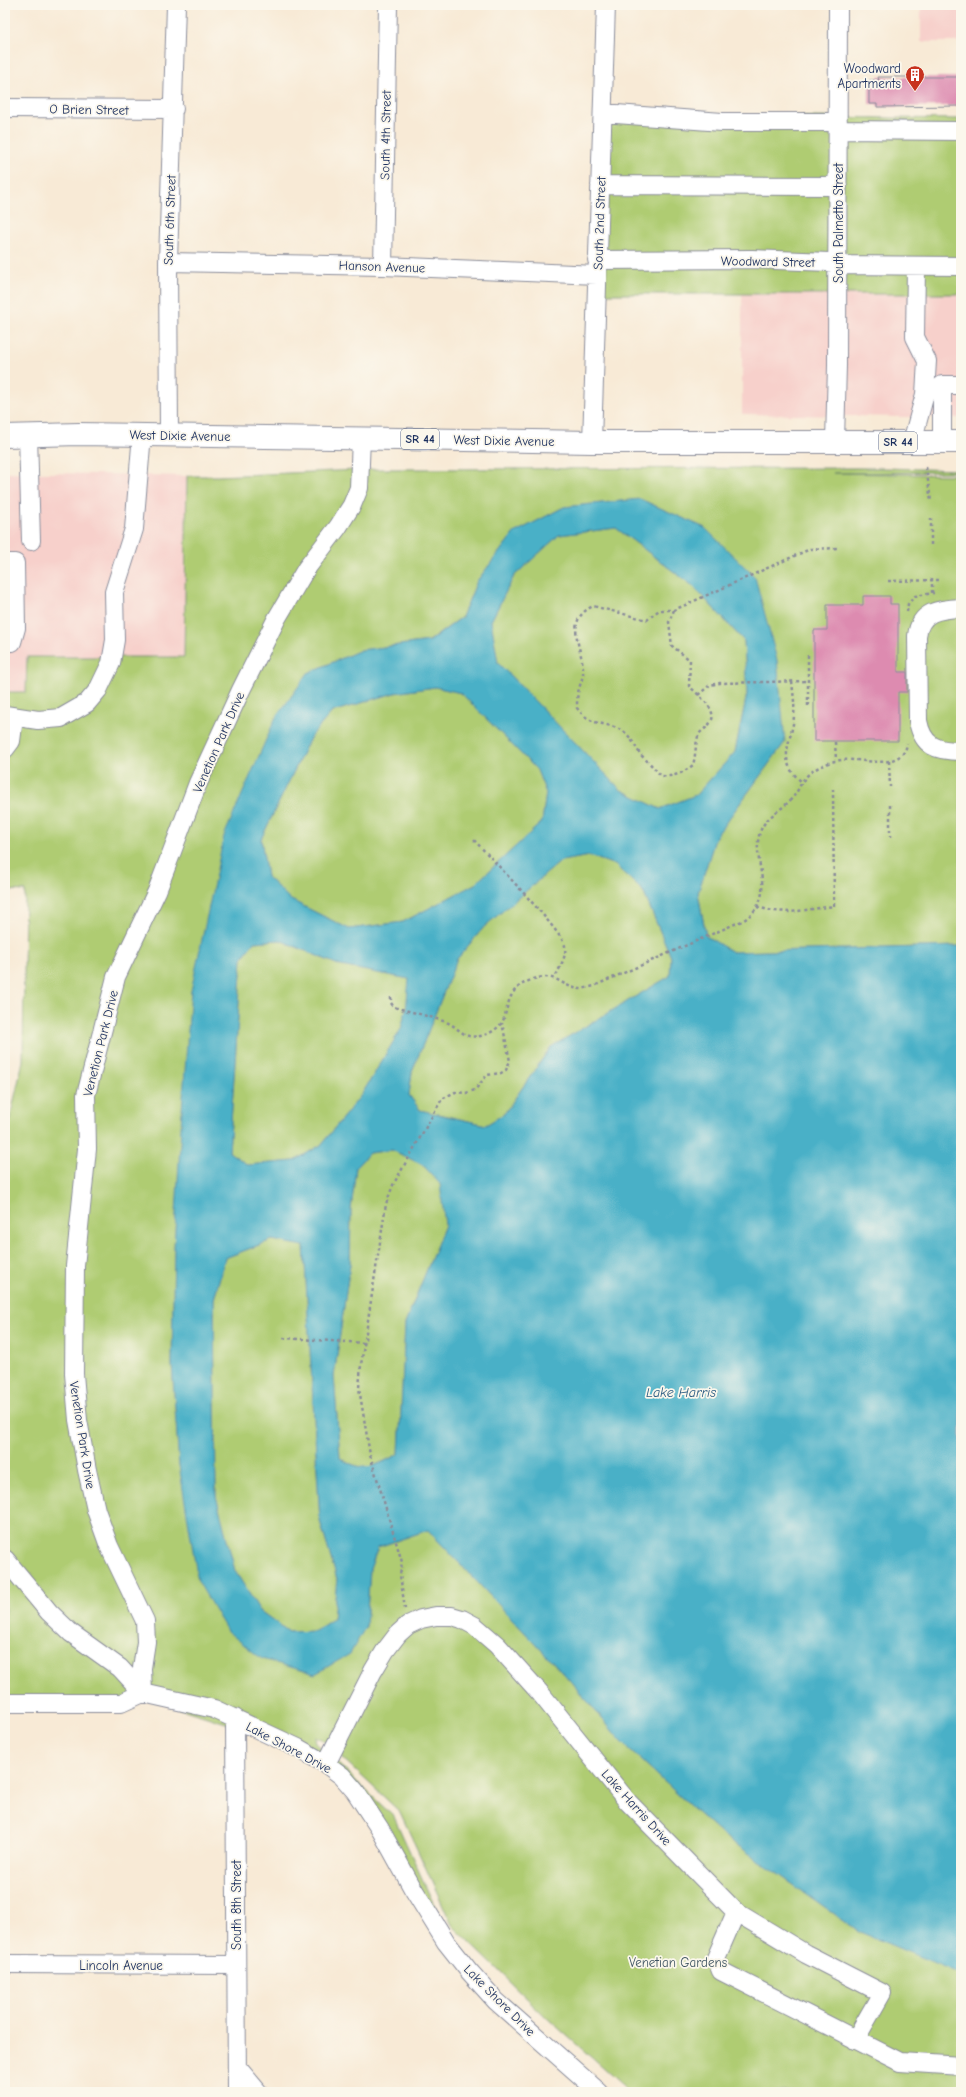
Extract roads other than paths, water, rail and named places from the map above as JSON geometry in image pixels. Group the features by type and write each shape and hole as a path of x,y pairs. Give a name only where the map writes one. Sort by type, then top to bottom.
{"main road":[{"name":"West Dixie Avenue","path":"5,436 142,434 592,442 835,441"},
{"name":"SR 44","path":"835,441 952,442"}],"street":[{"name":"South 6th Street","path":"169,435 168,262 174,109 176,5"},
{"name":"South 4th Street","path":"383,266 388,5"},
{"name":"South 2nd Street","path":"592,442 606,5"},
{"name":"South Palmetto Street","path":"835,441 838,265 838,5"},
{"name":"O Brien Street","path":"5,108 174,109"},
{"path":"603,113 722,122 961,131"},
{"path":"600,185 838,186"},
{"name":"Woodward Street","path":"597,267 752,259 829,262 838,265 961,266"},
{"name":"Hanson Avenue","path":"168,262 383,266 597,267"},
{"path":"912,442 925,394 927,361 915,337 916,266"},
{"path":"952,442 942,386 961,385"},
{"path":"5,749 11,741 10,716 38,720 61,718 87,703 98,690 111,663 115,640 114,592 134,529 142,434"},
{"path":"28,435 30,541"},
{"name":"Venetion Park Drive","path":"143,1693 142,1668 146,1642 145,1621 109,1546 96,1510 78,1420 74,1374 75,1266 87,1149 86,1095 116,977 157,891 198,783 241,690 277,618 306,569 352,506 359,488 361,438"},
{"path":"5,563 15,563 16,628 12,642 5,642"},
{"path":"961,608 948,608 931,613 920,623 917,636 918,721 922,733 933,747 961,751"},
{"path":"5,1559 48,1612 71,1633 120,1668 143,1693 121,1703 5,1703"},
{"name":"Lake Harris Drive","path":"326,1764 384,1650 398,1634 412,1623 421,1619 436,1616 452,1616 462,1619 475,1626 497,1645 541,1694 628,1802 736,1912 806,1954 882,1993 855,2040"},
{"name":"Lake Shore Drive","path":"143,1693 214,1709 326,1764 342,1776 355,1791 380,1829 412,1887 442,1936 469,1971 496,2001 599,2092"},
{"name":"South 8th Street","path":"235,1718 237,2092"},
{"path":"736,1912 716,1958 721,1971 900,2062 961,2066"},
{"name":"Lincoln Avenue","path":"5,1964 236,1965"},
{"path":"237,2067 258,2092"}],"water":[{"name":"Lake Harris","path":"640,499 705,528 755,577 777,660 785,742 716,836 698,893 706,936 732,952 961,946 961,1974 860,1932 716,1830 621,1741 566,1676 428,1530 378,1547 370,1569 366,1626 350,1654 315,1674 262,1659 227,1631 198,1581 179,1465 172,1364 174,1248 191,991 224,836 275,719 308,673 361,650 430,641 462,617 477,581 514,533 564,507","holes":["616,528 693,586 744,641 747,694 735,752 696,795 660,809 621,790 498,663 491,621 514,576 559,535","435,687 461,693 537,770 546,793 542,822 475,884 403,922 349,929 291,900 267,877 261,839 311,736 332,712 394,693","590,856 615,865 643,891 671,957 670,976 551,1047 504,1114 486,1125 420,1110 409,1095 412,1072 457,959 484,927 561,861","280,940 341,966 409,979 406,1010 401,1029 362,1094 321,1145 294,1161 248,1165 229,1152 242,958 254,942","392,1150 423,1165 440,1184 445,1225 405,1324 399,1454 376,1465 363,1467 356,1466 340,1458 334,1376 350,1264 351,1210 356,1167 369,1153","272,1240 304,1246 320,1521 337,1579 333,1619 315,1631 289,1632 260,1611 235,1571 216,1496 214,1299 225,1258"]}],"place":[{"name":"Woodward Apartments","path":"915,92"}],"park label":[{"name":"Venetian Gardens","path":"678,1962"}]}
